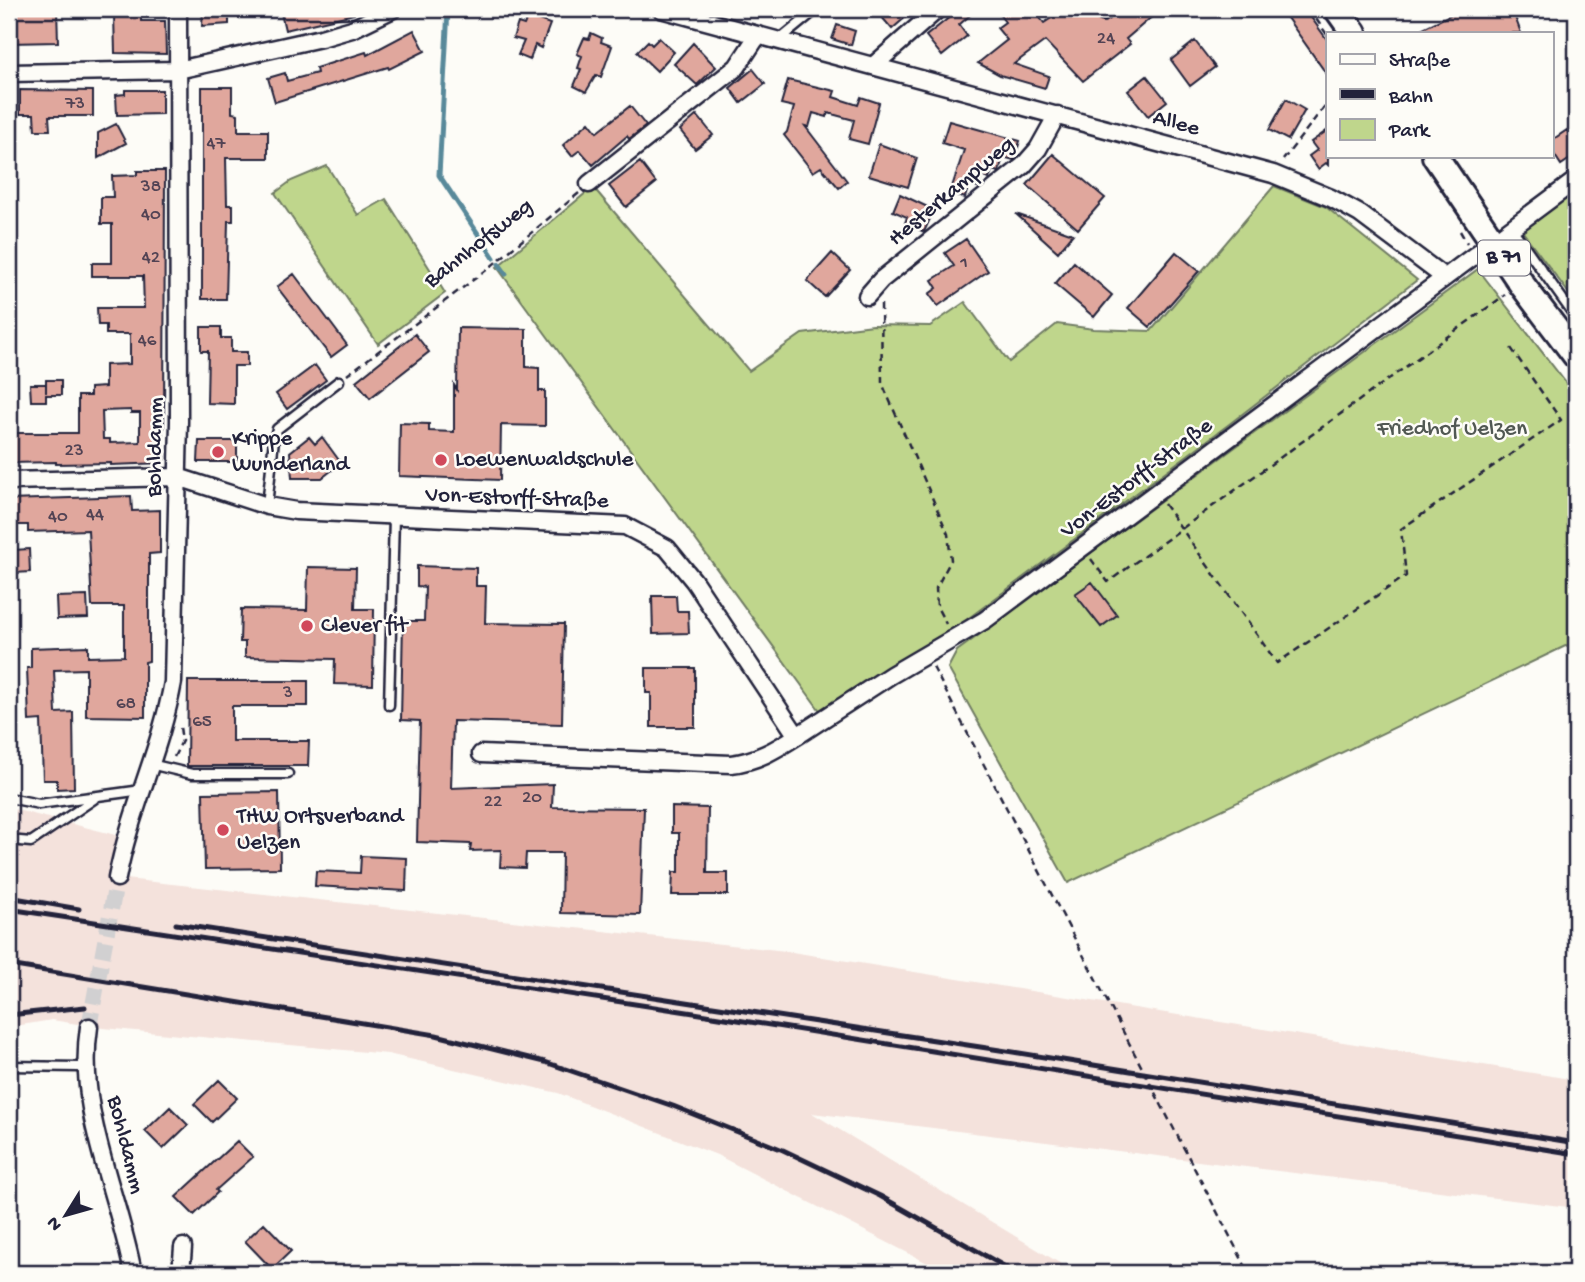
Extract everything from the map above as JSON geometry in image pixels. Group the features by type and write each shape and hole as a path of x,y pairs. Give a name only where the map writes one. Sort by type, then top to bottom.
{"main road":[{"path":"1337,9 1353,32"},
{"name":"B 71","path":"1437,158 1502,234 1523,285 1576,356"}],"street":[{"name":"Bohldamm","path":"117,878 123,847 169,707 173,682 178,477 178,9"},
{"path":"9,73 178,70 321,38 352,29 393,9"},
{"name":"Allee","path":"661,9 1273,174 1331,198 1360,214 1444,276"},
{"path":"873,66 938,9"},
{"path":"589,184 737,67 758,35"},
{"name":"Hesterkampweg","path":"867,296 881,280 1023,166 1038,149 1057,115"},
{"name":"Von-Estorff-Straße","path":"481,754 731,764 749,762 768,754 891,674 985,620 1576,180"},
{"name":"Von-Estorff-Straße","path":"9,481 178,477 267,506 329,514 625,526 667,548 694,581 797,736"},
{"name":"Bohldamm","path":"89,1027 86,1064 90,1107 133,1273"},
{"path":"181,1273 183,1247"}],"lane":[{"path":"778,41 817,9"},
{"path":"1502,234 1576,318"},
{"path":"267,506 277,429 339,381"},
{"path":"389,705 394,517"},
{"path":"150,764 192,774 288,774"},
{"path":"9,798 39,804 142,790"},
{"path":"9,840 31,842 97,796"},
{"path":"9,1066 79,1067 86,1064"}],"path":[{"path":"1309,9 1326,33"},
{"path":"1273,174 1326,105"},
{"name":"Bahnhofsweg","path":"339,381 489,268 589,184"},
{"path":"881,280 882,383 948,534 951,560 936,588 937,607 953,640"},
{"path":"1083,548 1108,582 1523,285"},
{"path":"1156,493 1276,663 1406,576 1401,529 1561,420 1511,348"},
{"path":"926,655 1249,1273"}],"shaded area":[{"path":"9,808 120,836 109,874 126,879 786,951 1576,1080 1576,1208 812,1113 1076,1273 947,1273 717,1155 558,1093 388,1054 103,1028 52,1020 9,1027"}],"green space":[{"path":"327,166 358,215 386,199 445,293 378,344 275,193 291,181"},
{"path":"1576,183 1576,303 1517,224"},
{"path":"1274,186 1326,207 1417,280 958,626 821,712 497,267 593,187 749,371 802,334 873,325 930,326 965,302 1009,362 1057,324 1094,329 1151,331"},
{"name":"Friedhof Uelzen","path":"1478,269 1576,396 1576,641 1068,883 948,668 957,651"}],"building":[{"path":"9,9 57,9 58,42 9,43"},
{"path":"203,9 229,9 229,24 202,26"},
{"path":"280,9 353,9 354,14 285,30"},
{"path":"875,9 915,9 892,29"},
{"path":"960,9 977,9 959,25 967,36 942,56 926,36"},
{"path":"995,9 1033,9 1044,23 1065,9 1093,9 1095,18 1104,22 1110,19 1114,9 1161,9 1126,39 1130,44 1083,81 1045,41 1014,64 1049,76 1045,88 1000,75 978,63 1007,40 997,28 1005,22"},
{"path":"1294,9 1305,9 1326,38 1326,73 1285,15"},
{"path":"1450,9 1512,9 1521,32 1415,32 1452,14"},
{"path":"141,13 141,21 165,21 166,54 115,53 114,14"},
{"path":"528,16 550,24 541,48 535,45 530,60 518,55 524,41 513,38 518,23 524,25"},
{"path":"837,25 855,31 851,45 832,39"},
{"path":"414,30 425,51 389,69 388,67 275,102 268,78 285,73 287,81 317,73 316,68 366,52 367,55"},
{"path":"591,33 602,38 601,42 612,46 601,77 596,75 586,92 574,86 581,69 578,68 582,56 577,54 584,38 589,39"},
{"path":"659,38 674,52 657,71 637,52 648,41 652,45"},
{"path":"1195,41 1215,67 1190,86 1171,60"},
{"path":"693,43 716,67 697,85 674,64"},
{"path":"753,69 765,84 741,103 730,88"},
{"path":"1147,76 1167,101 1148,116 1128,91"},
{"path":"788,80 835,91 833,97 858,105 861,97 879,103 868,144 849,139 854,120 828,113 827,117 813,113 809,127 805,126 847,181 839,188 821,167 813,172 784,135 794,107 781,104"},
{"path":"202,87 232,87 232,113 238,114 238,131 268,131 268,158 226,158 227,205 233,205 233,221 228,221 226,299 202,299"},
{"path":"20,90 93,91 93,116 49,116 50,130 35,130 34,114 20,114"},
{"path":"125,90 162,90 162,114 117,115 116,95 125,94"},
{"path":"1286,99 1305,110 1288,140 1269,130"},
{"path":"630,106 646,126 629,139 627,136 593,165 580,150 572,156 563,145 589,122 597,132"},
{"path":"697,115 713,135 695,149 680,130"},
{"path":"949,121 1020,141 1014,160 1003,157 999,172 992,170 989,179 982,176 978,187 969,184 965,198 950,193 964,150 942,143"},
{"path":"116,124 126,143 98,158 98,133"},
{"path":"1567,130 1576,144 1576,155 1561,165 1554,154 1554,139"},
{"path":"1326,131 1328,165 1326,163 1318,169 1309,156 1317,150 1311,142"},
{"path":"879,144 917,158 908,187 869,175"},
{"path":"1053,154 1105,198 1078,229 1027,185"},
{"path":"640,162 656,183 626,207 609,186"},
{"path":"137,171 165,171 162,428 164,463 10,463 9,433 78,433 78,396 90,396 90,388 105,387 105,365 130,364 130,334 106,334 106,325 98,325 97,308 144,308 143,276 92,276 92,263 112,263 112,224 101,224 101,197 113,197 112,176 137,175","holes":["131,410 131,413 140,413 140,442 110,443 110,439 103,439 102,411"]},
{"path":"900,194 934,210 924,232 905,223 907,217 893,211"},
{"path":"1016,214 1073,234 1058,252"},
{"path":"966,239 988,271 938,306 929,294 937,288 932,280 954,266 945,253"},
{"path":"1176,252 1199,271 1150,327 1128,308"},
{"path":"832,253 850,270 825,297 807,281"},
{"path":"1074,262 1112,295 1094,317 1055,284"},
{"path":"294,274 347,345 331,357 277,287"},
{"path":"201,327 221,327 221,338 231,338 231,352 247,352 247,366 234,366 234,404 207,403 208,351 201,351"},
{"path":"458,328 526,329 526,367 539,368 539,391 545,391 545,426 501,425 500,480 399,476 400,423 429,424 429,431 454,432"},
{"path":"415,334 429,352 370,398 356,381"},
{"path":"315,365 326,380 287,409 276,394"},
{"path":"46,380 61,380 61,395 46,395 46,401 31,401 30,384 46,384"},
{"path":"309,437 315,444 322,437 341,463 322,478 292,478 290,452"},
{"name":"Krippe Wunderland","path":"199,441 237,441 237,462 198,462"},
{"path":"131,496 132,511 160,510 160,553 149,554 149,661 145,662 145,717 86,716 86,669 54,670 56,713 73,712 74,788 57,789 57,780 43,780 41,720 29,721 27,668 31,668 31,648 88,646 88,657 124,656 124,606 92,606 88,530 28,532 28,525 9,525 9,500"},
{"path":"29,549 30,572 15,573 14,550"},
{"path":"417,566 476,568 476,586 486,586 485,623 564,624 562,724 453,721 451,788 553,784 552,807 644,808 640,915 561,913 562,853 526,853 525,868 500,867 501,850 470,851 471,844 417,842 420,721 401,720 403,621 424,621 425,587 417,586"},
{"name":"Clever fit","path":"308,567 356,568 355,609 374,609 373,685 334,684 335,659 245,657 245,642 240,642 241,609 307,610"},
{"path":"1092,582 1117,615 1101,627 1075,594"},
{"path":"87,596 88,618 57,619 56,597"},
{"path":"652,596 676,596 677,611 688,611 689,633 653,634"},
{"path":"646,668 695,668 695,727 651,727 651,693 646,693"},
{"path":"188,681 308,681 308,706 232,706 232,741 309,741 308,766 187,766"},
{"name":"THW Ortsverband Uelzen","path":"279,792 280,868 205,869 203,793"},
{"path":"672,807 708,808 707,873 728,873 728,895 672,895 673,872 679,872 679,833 672,833"},
{"path":"361,856 407,858 406,891 315,886 316,871 360,873"},
{"path":"219,1080 237,1098 212,1122 194,1104"},
{"path":"170,1107 188,1125 163,1149 145,1131"},
{"path":"237,1141 253,1157 216,1190 218,1192 194,1215 176,1197"},
{"path":"264,1223 291,1251 272,1269 245,1241"}],"waterway":[{"path":"448,9 439,175 494,258"},
{"path":"499,264 506,274"}],"tunnel":[{"path":"89,1027 117,878"}],"railway":[{"path":"9,897 79,909"},
{"path":"9,909 694,1013 1576,1154"},
{"path":"176,924 1013,1052 1576,1143"},
{"path":"9,965 436,1035 545,1062 673,1106 783,1150 880,1196 1016,1273"},
{"path":"9,1015 85,1007"}],"place":[{"name":"Krippe Wunderland","path":"218,452"},
{"name":"Loewenwaldschule","path":"441,460"},
{"name":"Clever fit","path":"307,626"},
{"name":"THW Ortsverband Uelzen","path":"223,830"}]}
